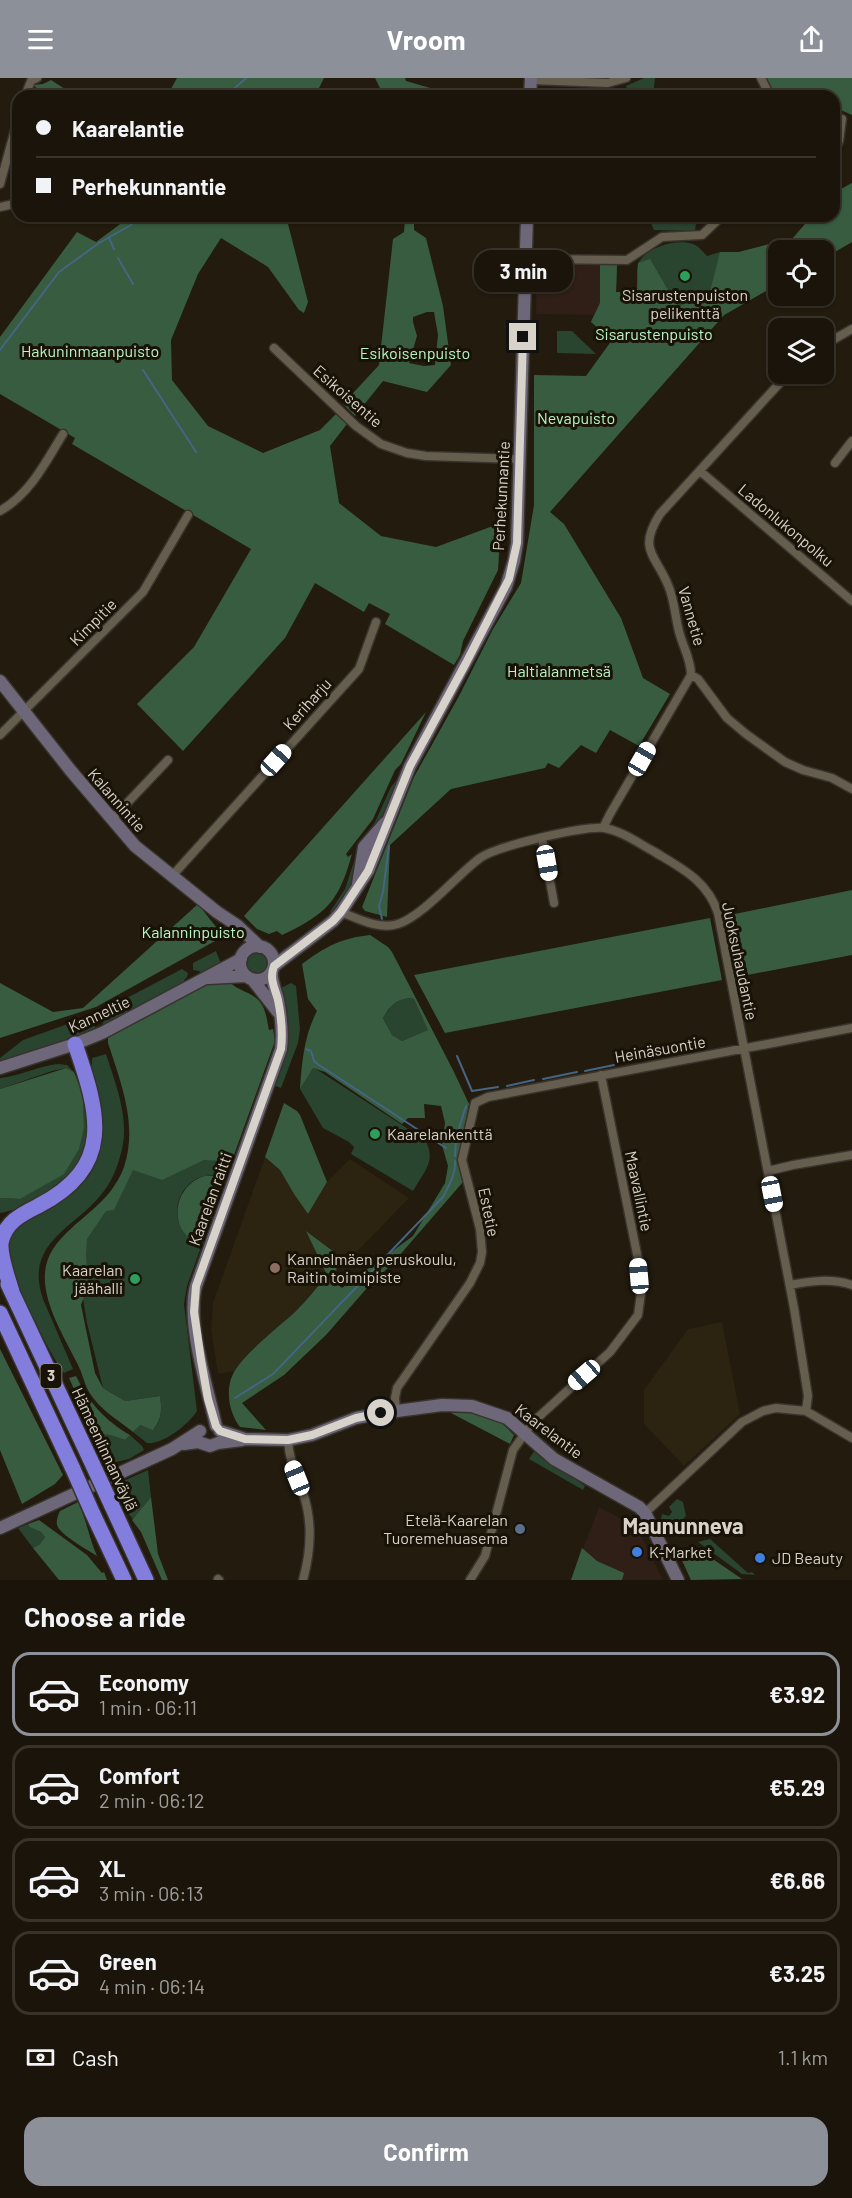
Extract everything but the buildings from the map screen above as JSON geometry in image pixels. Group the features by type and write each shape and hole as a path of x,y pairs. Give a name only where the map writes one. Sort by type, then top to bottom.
{"highway":[{"path":"12,1292 0,1252 6,1228 16,1217 68,1189 81,1173 89,1157 94,1137 94,1117 75,1044"},
{"path":"0,1218 16,1217"},
{"name":"Hämeenlinnanväylä","path":"0,1268 146,1580"},
{"name":"3","path":"0,1313 124,1580"}],"main road":[{"name":"Perhekunnantie","path":"273,969 303,942 324,929 341,912 368,871 410,766 509,579 517,543 527,222"},
{"name":"Kalannintie","path":"0,681 135,846 264,948"},
{"name":"Kalannintie","path":"229,921 239,937 243,956"},
{"name":"Perhekunnantie","path":"264,948 303,942"},
{"path":"249,978 263,979 273,969 273,958 264,948 250,948 243,956 242,970 279,1013"},
{"name":"Kanneltie","path":"0,1068 102,1033 208,978 243,956"},
{"name":"Kaarelan raitti","path":"218,1433 208,1399 194,1312 194,1293 281,1049 282,1028 278,1001 271,979 273,969"},
{"name":"Kanneltie","path":"208,978 249,978"},
{"name":"Kaarelan raitti","path":"202,1434 208,1399"},
{"name":"Kaarelantie","path":"218,1433 245,1439 288,1440 312,1435 356,1418 454,1404 472,1406 500,1415 554,1459 627,1499 645,1513 678,1580"},
{"path":"0,1528 182,1444 202,1434 210,1425 218,1433 210,1446 202,1434"}],"street":[{"path":"27,90 31,81 37,78"},
{"path":"531,79 608,83 626,78"},
{"path":"840,134 842,119"},
{"path":"0,184 12,141"},
{"path":"526,259 627,260 662,237 702,235 715,222"},
{"path":"834,339 852,329"},
{"name":"Esikoisentie","path":"274,348 356,426 381,444 419,456 519,459"},
{"name":"Vannetie","path":"691,675 690,660 680,635 669,586 654,562 649,544 651,530 660,514 779,384"},
{"path":"0,511 21,496 35,480 63,434"},
{"path":"835,463 852,441"},
{"name":"Ladonlukonpolku","path":"700,471 852,601"},
{"name":"Kimpitie","path":"0,735 143,592 188,515"},
{"name":"Keriharju","path":"172,876 359,669 376,622"},
{"path":"603,828 691,675 698,679 727,718 785,762 832,778 852,789"},
{"path":"112,819 168,760"},
{"name":"Juoksuhaudantie","path":"341,912 378,925 391,926 403,922 414,916 487,854 506,846 589,829 603,828 622,834 695,876 708,891 718,913 790,1285 808,1396 806,1411"},
{"path":"542,838 554,903"},
{"name":"Heinäsuontie","path":"474,1103 488,1097 852,1028"},
{"name":"Maavallintie","path":"470,1580 485,1556 510,1457 524,1433 562,1394 610,1352 638,1315 641,1293 638,1259 601,1075"},
{"name":"Estetie","path":"396,1411 397,1388 470,1283 481,1261 480,1229 462,1160 474,1103"},
{"path":"768,1171 852,1155"},
{"path":"790,1285 815,1281 835,1281 852,1285"},
{"path":"645,1513 742,1422 763,1411 776,1408 806,1411 852,1438"},
{"path":"288,1440 290,1462 305,1502 310,1532 303,1580"}],"shaded area":[{"path":"537,263 600,264 600,303 595,315 536,314"},
{"name":"Kannelmäen peruskoulu, Raitin toimipiste","path":"265,1157 280,1170 308,1214 327,1182 350,1159 409,1198 347,1262 307,1232 327,1275 297,1310 255,1348 234,1371 218,1374 211,1329 213,1303"},
{"path":"722,1322 740,1414 684,1466 644,1424 644,1390 688,1329"},
{"path":"599,1507 637,1527 663,1580 571,1580"}],"green space":[{"path":"177,78 324,78 318,90 170,90"},
{"path":"375,78 405,78 406,81 437,90 381,90"},
{"path":"644,78 655,78 654,90 628,90 626,86"},
{"path":"766,78 852,78 852,115 840,110 840,90 773,90"},
{"path":"51,80 67,90 39,90 33,85"},
{"name":"Sisarustenpuisto","path":"852,183 852,242 834,252 834,240 785,240 793,238 805,224 803,222 840,222 840,190"},
{"name":"Haltialanmetsä","path":"852,183 852,242 834,252 834,240 785,240 793,238 805,224 803,222 840,222 840,190"},
{"name":"Hakuninmaanpuisto","path":"123,222 288,222 308,302 304,313 299,310 268,267 221,238 198,274 171,340 172,380 208,426 263,453 320,430 337,413 347,424 330,446 339,503 381,536 436,547 501,523 498,570 463,641 460,655 454,665 385,624 390,614 369,603 364,612 315,583 285,638 183,751 137,704 194,647 251,549 72,444 75,438 0,394 0,337 77,232 96,242"},
{"name":"Esikoisenpuisto","path":"405,222 414,222 414,230 426,238 443,306 451,365 427,392 383,381 355,416 343,404 379,365 393,239 404,232","holes":["434,312 438,335 435,365 424,366 409,363 417,336 413,317"]},
{"path":"651,222 696,222 695,231 654,230"},
{"name":"Sisarustenpuisto","path":"686,242 697,246 707,256 720,252 739,252 768,244 768,290 724,315 655,393 612,339 591,322 600,303 600,264 617,265 616,292 637,293 638,264 647,253 662,245"},
{"name":"Haltialanmetsä","path":"768,244 768,290 724,315 550,512 564,524 621,618 643,678 670,694 639,746 610,730 596,753 581,745 559,768 548,763 545,768 451,789 390,845 387,917 365,911 362,907 414,777 493,629 521,583 534,505 534,375 586,376 612,340 591,322 600,303 600,264 617,265 616,292 637,293 638,263 650,259 678,307 710,292 720,252 739,252"},
{"path":"557,331 572,331 596,354 557,353"},
{"path":"426,712 401,764 395,770 373,819 346,854 348,857 352,854 347,870 342,884 329,904 310,920 282,935 277,931 269,934 257,929 244,916"},
{"path":"401,774 350,890 331,914 330,912 345,889 360,843 375,822 391,787"},
{"path":"852,890 852,955 737,977 725,916"},
{"name":"Kalanninpuisto","path":"198,904 220,932 215,941 96,1007 0,1038 0,983 53,1012 83,1008"},
{"path":"710,918 722,980 445,1033 414,975"},
{"path":"370,935 392,952 469,1104 459,1154 463,1182 392,1264 367,1288 326,1335 284,1375 242,1403 266,1430 240,1427 229,1401 229,1387 233,1374 244,1358 296,1311 327,1275 306,1231 338,1255 335,1282 342,1288 413,1236 445,1183 448,1166 442,1145 445,1123 441,1106 424,1104 425,1118 408,1118 402,1124 325,1072 313,1068 300,1089 306,1039 317,1011 308,999 302,964 334,944 350,938","holes":["409,998 414,999 428,1030 402,1041 392,1035 383,1018 396,1002"]},
{"path":"216,951 221,964 201,973 193,970 193,963"},
{"path":"257,953 265,956 268,964 265,972 257,975 249,972 246,964 249,956"},
{"path":"182,969 188,973 185,982 103,1025 100,1012"},
{"path":"228,979 234,986 257,998 265,1012 269,1030 273,1029 275,1041 229,1169 222,1166 223,1161 204,1160 162,1180 133,1170 114,1210 106,1211 87,1239 88,1286 81,1305 95,1373 103,1388 125,1401 160,1396 161,1414 153,1430 140,1425 133,1432 103,1409 89,1392 50,1307 46,1292 47,1263 61,1238 110,1192 124,1167 128,1151 129,1120 108,1036 196,988"},
{"path":"291,983 296,986 300,1029 298,1043 281,1088 273,1085 285,1048 288,1027 277,990"},
{"path":"409,998 414,999 429,1030 402,1041 392,1035 383,1018 396,1002"},
{"path":"90,1016 95,1019 95,1029 0,1062 0,1058 23,1040"},
{"path":"106,1054 120,1098 124,1121 123,1144 118,1162 104,1191 56,1237 46,1249 40,1263 39,1279 43,1299 73,1369 64,1373 31,1313 14,1275 7,1250 16,1229 74,1192 88,1177 96,1161 100,1145 92,1058"},
{"path":"58,1064 67,1065 74,1072 66,1068 52,1071 0,1089 0,1078"},
{"name":"Kaarelankenttä","path":"313,1067 425,1140 430,1154 428,1166 413,1191 351,1154 354,1147 349,1142 323,1128 300,1089"},
{"path":"66,1068 74,1072 83,1095 84,1127 79,1149 64,1174 20,1199 0,1198 0,1089"},
{"path":"83,1095 87,1120 86,1145 77,1169 57,1188 20,1207 0,1213 0,1198 20,1199 84,1127"},
{"path":"284,1103 300,1115 327,1182 308,1214 280,1170 265,1157"},
{"name":"Kaarelan jäähalli","path":"226,1149 234,1152 225,1178 209,1176 196,1179 179,1199 177,1212 180,1225 188,1236 202,1244 187,1286 184,1304 197,1411 175,1433 160,1441 147,1443 133,1432 139,1425 154,1429 161,1414 160,1396 125,1401 103,1388 87,1323 79,1274 79,1242 129,1162"},
{"path":"205,1176 225,1178 202,1244 190,1239 183,1230 178,1220 178,1210 180,1199 186,1189 194,1181"},
{"path":"0,1349 63,1475 55,1484 22,1504 0,1450"},
{"path":"76,1376 98,1410 130,1435 125,1440 110,1435 94,1434 69,1378"},
{"path":"465,1411 502,1423 514,1435 510,1444 451,1413"},
{"path":"92,1435 110,1435 125,1440 130,1435 144,1450 129,1459 103,1465 95,1449 97,1448"},
{"path":"535,1450 585,1486 583,1490 529,1459"},
{"path":"148,1470 151,1497 133,1519 123,1508 112,1486"},
{"path":"151,1497 158,1554 168,1580 162,1580 141,1532 132,1520"},
{"path":"677,1499 683,1502 686,1516 677,1525 661,1519 662,1514 669,1516 672,1512 669,1507"},
{"path":"78,1502 97,1556 69,1538 57,1525 60,1511"},
{"path":"39,1520 87,1555 102,1573 104,1572 107,1580 59,1580 33,1548 45,1537 28,1524"},
{"path":"28,1524 45,1537 33,1548 18,1528"},
{"path":"710,1539 748,1573 752,1572 755,1575 742,1574 698,1542"},
{"path":"582,1548 597,1561 624,1573 622,1580 571,1580"},
{"path":"693,1550 699,1554 701,1551 742,1579 691,1580 680,1556"}],"waterway":[{"path":"233,90 246,78"},
{"path":"0,350 59,272 133,222"},
{"path":"109,238 114,249"},
{"path":"118,258 133,284"},
{"path":"143,370 196,452"},
{"path":"382,919 379,906 389,846"},
{"path":"306,1049 311,1051 314,1061 319,1065 446,1148"},
{"path":"457,1056 472,1091 498,1087"},
{"path":"585,1071 614,1065"},
{"path":"543,1079 577,1072"},
{"path":"507,1086 534,1080"},
{"path":"455,1156 456,1138 466,1106"},
{"path":"235,1398 273,1374 443,1197 450,1184 455,1161"}],"place":[{"name":"Sisarustenpuiston pelikenttä","path":"685,276"},
{"name":"Kaarelankenttä","path":"375,1134"},
{"name":"Kannelmäen peruskoulu, Raitin toimipiste","path":"275,1268"},
{"name":"Kaarelan jäähalli","path":"135,1279"},
{"name":"Etelä-Kaarelan Tuoremehuasema","path":"520,1529"},
{"name":"K-Market","path":"637,1552"},
{"name":"JD Beauty","path":"760,1558"}],"district":[{"name":"Maununneva","path":"683,1526"}],"route":[{"path":"381,1413 356,1418 312,1435 288,1440 245,1439 220,1431 216,1426 208,1399 196,1329 194,1299 207,1254 281,1049 282,1028 278,1001 271,979 274,966 333,921 368,871 410,766 509,579 517,543 523,337"}],"park label":[{"name":"Nevapuisto","path":"576,418"}]}
